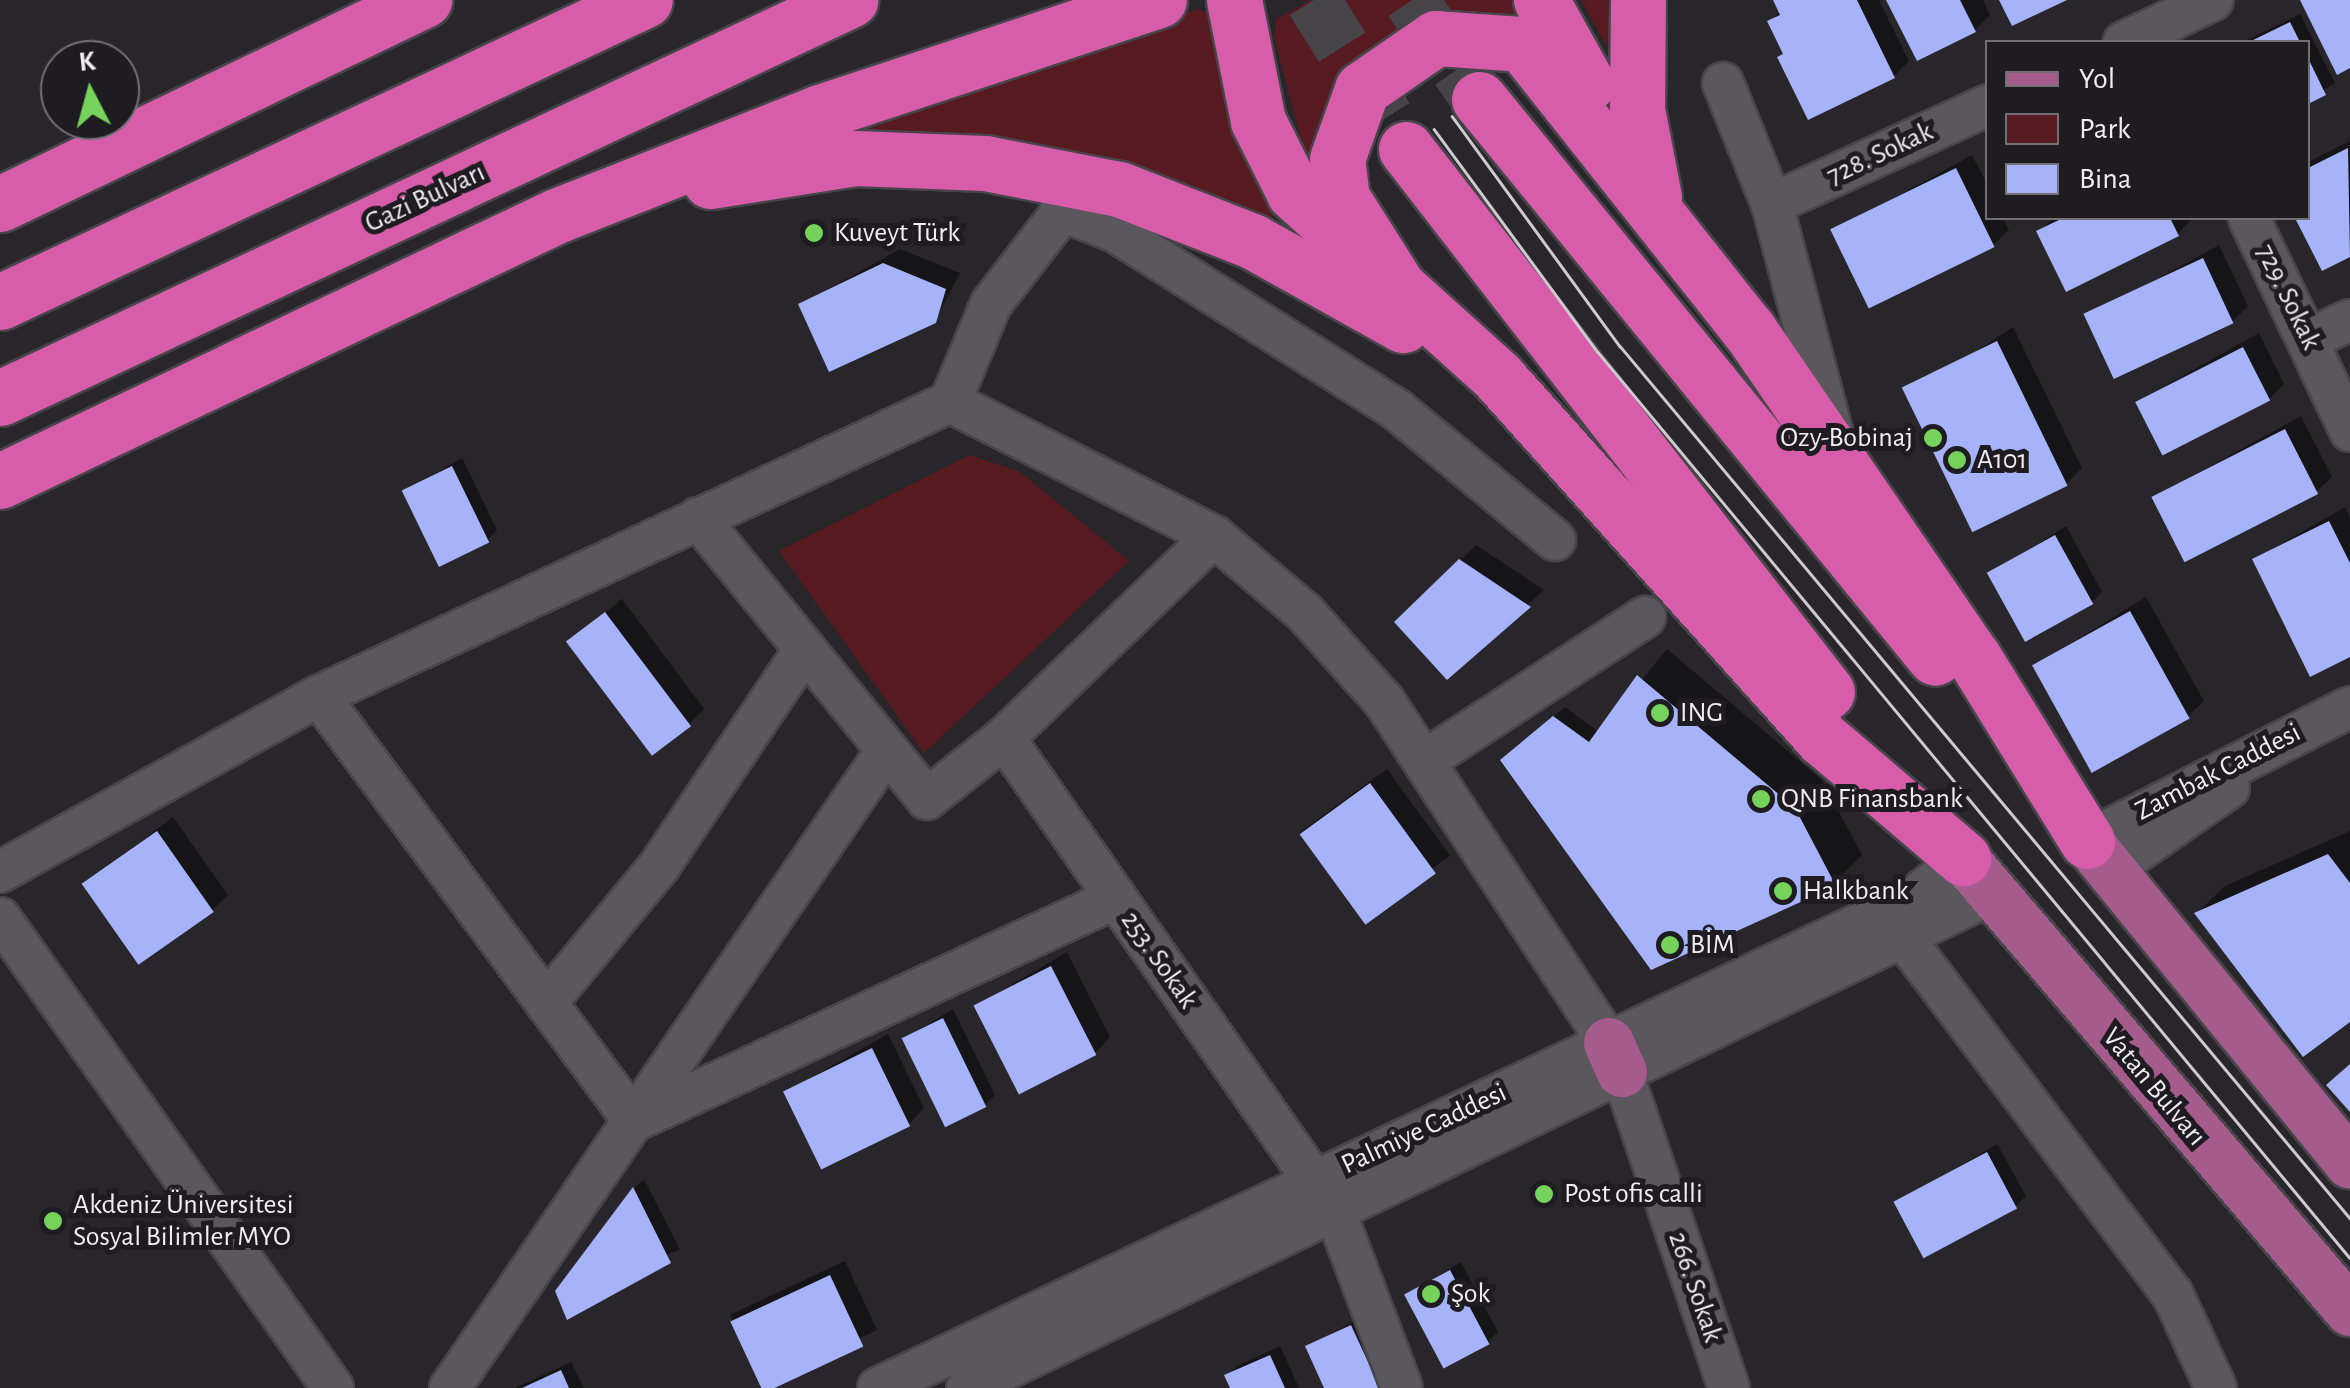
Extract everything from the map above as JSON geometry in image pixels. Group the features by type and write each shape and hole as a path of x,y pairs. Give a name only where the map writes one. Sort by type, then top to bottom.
{"highway":[{"path":"0,204 424,0"},
{"path":"0,302 645,0"},
{"name":"Gazi Bulvarı","path":"0,398 850,0"},
{"path":"990,56 1048,0"},
{"path":"0,481 556,216 990,56 1159,0"},
{"path":"1234,0 1258,122 1294,193 1498,377 1823,739 1977,876"},
{"path":"1541,0 1658,215"},
{"path":"1638,0 1636,109 1658,215"},
{"path":"1399,288 1353,228 1337,159 1362,90 1436,38 1522,44 1658,215 1843,472 1974,658 2098,856"},
{"path":"1479,99 2098,856"},
{"path":"1406,149 1670,499 1977,876"},
{"path":"556,216 855,158 984,163 1074,197 1252,241 1498,377"}],"main road":[{"path":"2098,856 2350,1163"},
{"name":"Vatan Bulvarı","path":"1977,876 2350,1311"}],"street":[{"path":"2146,28 2213,0"},
{"path":"1723,83 1772,204 1843,472"},
{"name":"728. Sokak","path":"1772,204 1985,106"},
{"path":"0,872 320,696 950,402 992,304 1074,197 1116,232 1396,409 1555,540"},
{"name":"729. Sokak","path":"2250,220 2350,431"},
{"path":"2309,339 2350,320"},
{"name":"266. Sokak","path":"950,402 1214,536 1305,614 1384,701 1615,1058 1729,1388"},
{"path":"698,518 927,799 1004,738 1214,536"},
{"path":"1424,761 1645,616"},
{"path":"546,1002 660,865 805,650"},
{"path":"320,696 634,1121"},
{"name":"Zambak Caddesi","path":"2098,856 2350,707"},
{"name":"Zambak Caddesi","path":"2098,856 2224,790 2350,736"},
{"name":"253. Sokak","path":"1004,738 1324,1196 1402,1388"},
{"path":"450,1388 887,750"},
{"name":"Palmiye Caddesi","path":"878,1388 1324,1196 1615,1058 1903,937 1977,876"},
{"name":"Palmiye Caddesi","path":"1615,1058 1912,899 1977,876"},
{"path":"634,1121 1116,898"},
{"path":"0,918 331,1387"},
{"path":"1903,937 2173,1296 2216,1388"},
{"name":"Palmiye Caddesi","path":"967,1388 1324,1196"}],"green space":[{"path":"1311,0 1514,0 1532,27 1344,73 1315,135 1310,173 1274,38 1276,19"},
{"path":"1581,0 1621,0 1617,65"},
{"path":"1197,9 1217,15 1236,133 1278,229 859,132"},
{"path":"970,455 1020,472 1129,561 924,753 779,551"}],"building":[{"path":"1773,0 1857,0 1895,78 1808,120 1777,57 1783,54 1767,21 1780,15"},
{"path":"1886,0 1960,0 1976,32 1917,61"},
{"path":"1999,0 2067,0 2012,26"},
{"path":"2300,0 2350,0 2350,68 2337,75"},
{"path":"2290,22 2299,40 2253,40"},
{"path":"2310,62 2326,95 2310,103"},
{"path":"2348,148 2350,257 2322,271 2296,220 2310,220 2310,167"},
{"path":"1956,168 1995,247 1869,308 1830,229"},
{"path":"2059,220 2171,220 2179,236 2066,292 2036,231"},
{"path":"2203,258 2233,323 2114,379 2083,314"},
{"path":"883,263 946,289 936,323 829,372 798,304"},
{"path":"1997,341 2068,486 1972,532 1902,387"},
{"path":"2243,347 2270,400 2162,455 2135,402"},
{"path":"2285,429 2318,494 2184,562 2151,497"},
{"path":"452,466 489,542 439,567 402,491"},
{"path":"2329,521 2350,563 2350,657 2310,677 2252,559"},
{"path":"2055,535 2093,604 2025,642 1987,573"},
{"path":"1459,559 1531,607 1447,680 1394,622"},
{"path":"2130,611 2190,719 2092,773 2032,665"},
{"path":"605,612 691,726 652,756 566,641"},
{"path":"1637,675 1795,808 1836,886 1651,970 1500,760 1553,716 1589,742"},
{"path":"1370,783 1436,874 1365,925 1300,834"},
{"path":"157,831 214,912 138,965 82,884"},
{"path":"2328,854 2350,883 2350,1022 2303,1057 2194,913"},
{"path":"1051,966 1096,1055 1019,1095 973,1005"},
{"path":"943,1018 986,1107 945,1127 902,1038"},
{"path":"872,1048 910,1126 821,1170 783,1091"},
{"path":"2350,1064 2350,1112 2326,1085"},
{"path":"1987,1152 2017,1209 1923,1258 1893,1202"},
{"path":"633,1187 671,1263 567,1320 555,1291"},
{"path":"1450,1270 1489,1344 1444,1369 1404,1294"},
{"path":"830,1275 863,1347 775,1388 761,1388 730,1321"},
{"path":"1351,1325 1380,1388 1324,1388 1305,1346"},
{"path":"1270,1355 1285,1388 1230,1388 1224,1375"},
{"path":"561,1370 569,1388 522,1388"}],"tunnel":[{"path":"1313,0 1406,149"},
{"path":"1411,0 1479,99"}],"tram line":[{"path":"1452,116 1620,346 2350,1218"},
{"path":"1434,129 1598,352 2350,1258"}],"place":[{"name":"Kuveyt Türk","path":"814,233"},
{"name":"Ozy-Bobinaj","path":"1933,438"},
{"name":"A101","path":"1957,460"},
{"name":"ING","path":"1660,713"},
{"name":"QNB Finansbank","path":"1761,799"},
{"name":"Halkbank","path":"1783,891"},
{"name":"BİM","path":"1670,945"},
{"name":"Post ofis calli","path":"1544,1194"},
{"name":"Akdeniz Üniversitesi Sosyal Bilimler MYO","path":"53,1221"},
{"name":"Şok","path":"1431,1294"}]}
